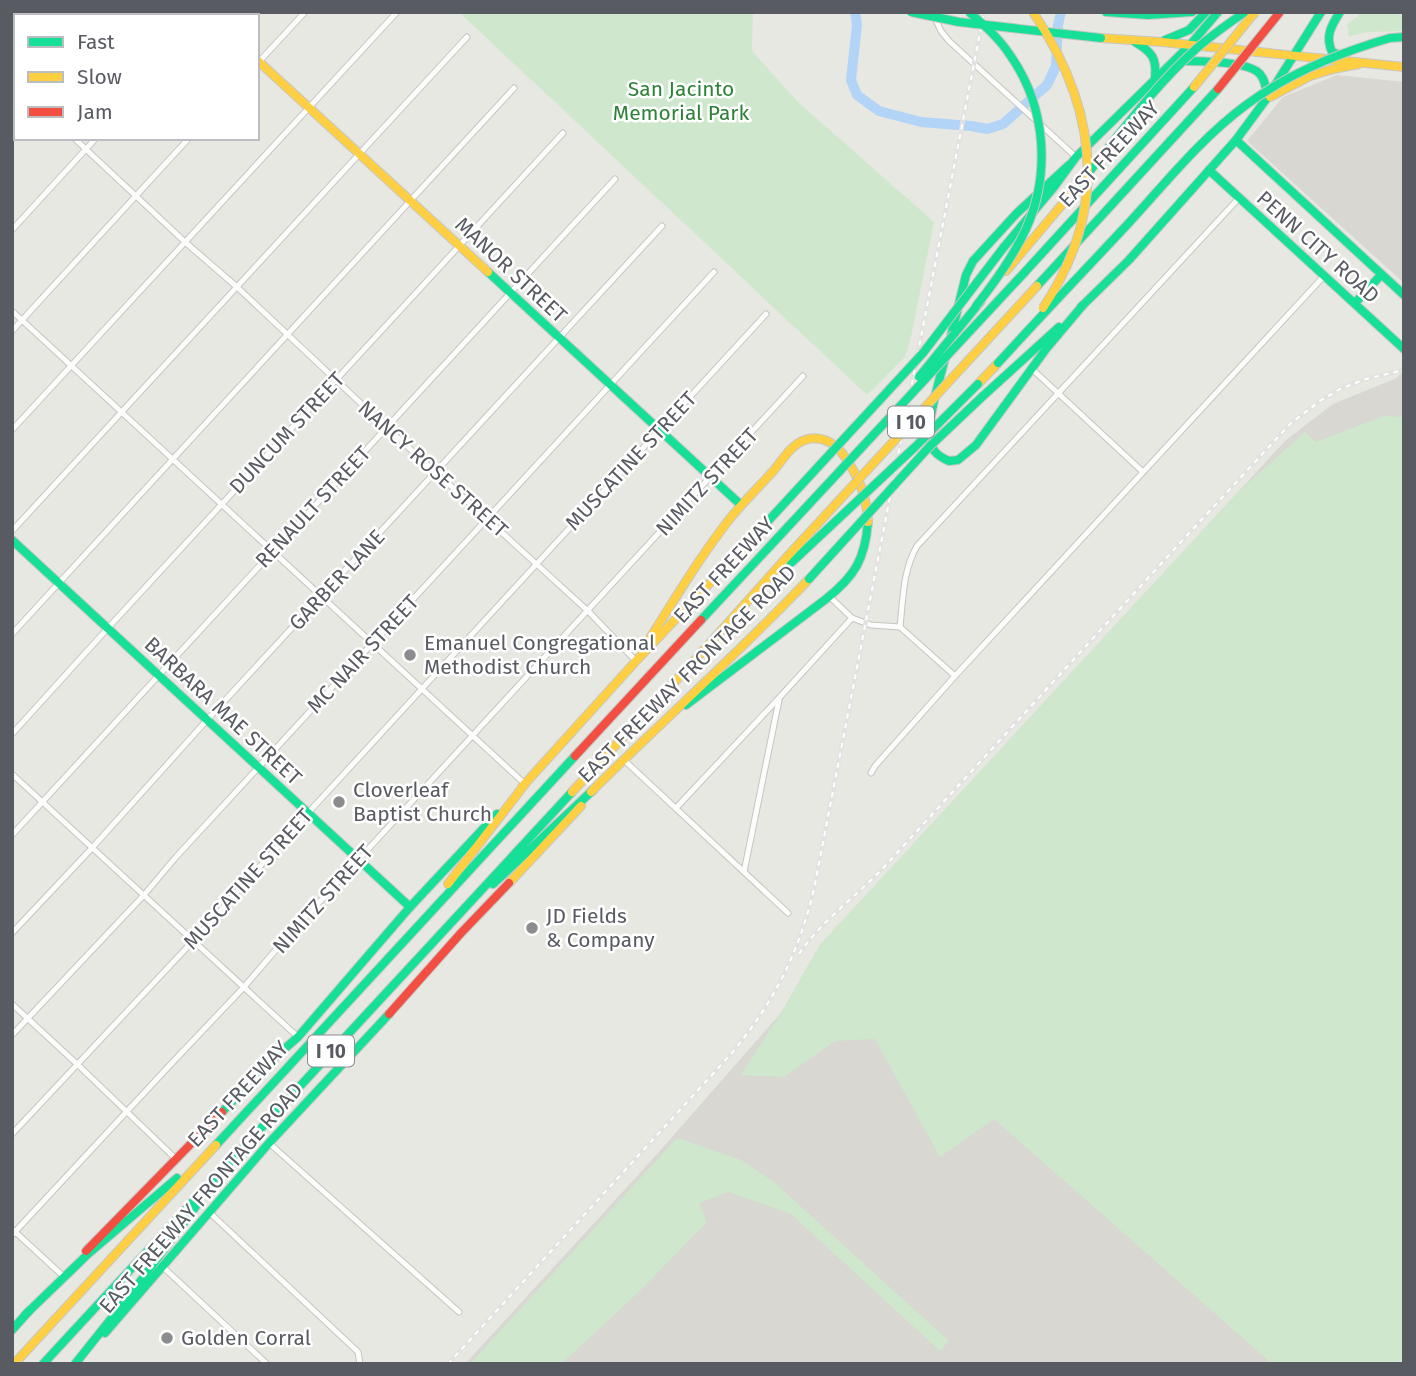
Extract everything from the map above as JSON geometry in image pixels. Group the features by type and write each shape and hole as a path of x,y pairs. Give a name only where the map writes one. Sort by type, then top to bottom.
{"main road":[{"path":"911,12 959,22 1101,38 1162,41 1404,67"},
{"path":"969,12 1000,42 1023,76 1039,120 1041,158 1040,181 1029,221 1012,257 976,306"},
{"path":"998,363 1042,309 1066,269 1079,234 1087,183 1085,136 1077,98 1051,37 1033,12"},
{"path":"1106,12 1148,15 1192,12"},
{"path":"1162,41 1189,30 1206,12"},
{"path":"873,435 976,306 1168,78 1209,38 1245,12"},
{"name":"EAST FREEWAY","path":"14,1364 1024,273 1194,87 1255,12"},
{"name":"EAST FREEWAY","path":"43,1364 439,934 789,560 1218,89 1280,12"},
{"name":"EAST FREEWAY FRONTAGE ROAD","path":"75,1364 117,1320 269,1143 461,933 577,812 593,790 809,579 929,447 1129,260 1236,140 1267,98 1321,12"},
{"path":"1340,12 1328,31 1327,43 1332,52 1352,61"},
{"path":"1216,15 1216,34 1225,48"},
{"name":"EAST FREEWAY FRONTAGE ROAD","path":"12,1330 62,1275 298,1037 410,907 923,353 1076,157 1190,45 1216,15"},
{"path":"789,560 942,421 1192,154 1237,112 1271,87 1304,69 1344,52 1390,38 1404,37"},
{"path":"1132,40 1145,48 1154,59 1157,65 1154,80"},
{"path":"1168,66 1187,61 1249,67 1265,80 1267,98 1310,76 1368,63"},
{"name":"MANOR STREET","path":"259,63 741,505"},
{"path":"1236,140 1404,295"},
{"path":"1069,165 1017,213 968,267 930,421 930,441 934,451 949,461 958,460 968,454 1031,368 1083,305"},
{"name":"PENN CITY ROAD","path":"1209,170 1404,349"},
{"path":"1355,303 1381,275"},
{"path":"636,661 741,505 792,450 803,440 814,439 836,446 864,490 867,528 859,565 829,596 655,728"},
{"name":"BARBARA MAE STREET","path":"12,540 410,907"},
{"path":"420,923 525,784"},
{"path":"439,934 593,790"},
{"path":"25,1315 89,1254 219,1140"},
{"path":"75,1364 134,1290 223,1168"}],"street":[{"path":"259,61 305,12"},
{"path":"12,430 397,12"},
{"path":"932,12 949,41 1076,157"},
{"path":"12,531 467,37"},
{"path":"12,634 514,88"},
{"name":"DUNCUM STREET","path":"12,734 563,133"},
{"name":"NANCY ROSE STREET","path":"76,140 588,611 636,661"},
{"path":"12,230 94,140"},
{"path":"12,331 187,140"},
{"name":"RENAULT STREET","path":"12,835 615,179"},
{"path":"900,627 908,568 917,546 1239,198"},
{"name":"GARBER LANE","path":"12,933 662,226"},
{"name":"MC NAIR STREET","path":"12,1035 144,895 714,272"},
{"path":"871,773 955,676 1324,276"},
{"path":"12,311 525,784"},
{"name":"MUSCATINE STREET","path":"12,1134 193,941 766,314"},
{"path":"1031,368 1143,472"},
{"name":"NIMITZ STREET","path":"13,1232 244,988 280,945 803,376"},
{"path":"829,596 852,618 871,625 900,627 955,676"},
{"path":"676,808 852,618"},
{"path":"744,872 779,698"},
{"path":"624,760 788,913"},
{"path":"12,774 298,1037"},
{"path":"12,1004 176,1159"},
{"path":"269,1143 459,1312"},
{"path":"209,1212 358,1352 360,1364"},
{"path":"13,1232 62,1275"},
{"path":"163,1267 267,1364"}],"shaded area":[{"path":"1337,75 1404,82 1404,283 1247,141 1283,97"},
{"path":"1404,370 1404,1364 465,1364 650,1162 781,1013 820,945 1286,440 1333,404 1397,378"}],"green space":[{"name":"San Jacinto Memorial Park","path":"459,12 753,12 752,51 798,102 934,222 910,342 904,358 867,395"},
{"path":"1358,12 1404,12 1404,31 1369,32 1349,36 1347,24 1358,16"},
{"path":"1384,416 1404,417 1404,1364 1270,1362 994,1119 940,1157 875,1039 835,1041 784,1077 741,1075 820,945 1240,490 1305,432 1316,442"},
{"path":"677,1138 741,1160 775,1183 949,1341 940,1351 791,1214 729,1192 699,1203 707,1222 639,1292 561,1364 470,1364"}],"waterway":[{"path":"855,12 857,25 851,80 857,95 879,111 921,122 987,129 1003,124 1047,85 1056,66 1061,12"}],"railway":[{"path":"448,1364 731,1054 760,1016 792,956 814,889 984,12"},
{"path":"799,954 829,919 885,866 1291,423 1340,389 1366,379 1404,370"}],"traffic: fast":[{"path":"911,12 959,22 1101,38"},
{"path":"969,12 1001,43 1022,75 1031,96 1041,140 1039,185 1026,229 1003,269 976,306"},
{"path":"1106,12 1148,15 1192,12"},
{"path":"1165,40 1189,30 1206,12"},
{"path":"1004,247 1076,157 1190,45 1218,12"},
{"path":"1076,188 1180,64 1209,38 1245,12"},
{"path":"1081,307 1129,260 1236,140 1267,98 1321,12"},
{"path":"1340,12 1329,36 1332,52 1340,55"},
{"path":"1390,38 1404,37"},
{"path":"998,363 1183,163 1229,118 1262,94 1297,74 1333,57 1390,38"},
{"path":"1135,42 1152,56 1155,78"},
{"path":"1183,61 1246,66 1260,74 1267,95"},
{"path":"1024,273 1194,87"},
{"path":"1037,286 1218,89"},
{"path":"1236,140 1404,295"},
{"path":"951,336 966,275 973,261 1017,213 1069,165"},
{"path":"1209,170 1404,349"},
{"path":"758,532 923,353 1004,247"},
{"path":"488,272 741,505"},
{"path":"771,545 1024,273"},
{"path":"1355,303 1381,275"},
{"path":"954,334 981,301"},
{"path":"945,358 929,433 935,451 949,461 958,460 976,445 1046,349 1083,305"},
{"path":"983,396 1059,327"},
{"path":"919,377 954,334"},
{"path":"791,563 978,384"},
{"path":"809,579 929,447 983,396"},
{"path":"686,705 826,599 844,582 861,557 868,522"},
{"path":"12,540 410,907"},
{"path":"701,620 771,545"},
{"path":"216,1145 575,756"},
{"path":"493,884 593,790"},
{"path":"43,1364 572,792"},
{"path":"222,1112 298,1037 410,907 497,814"},
{"path":"105,1333 269,1143 389,1014"},
{"path":"25,1315 88,1254 177,1178"},
{"path":"75,1364 196,1206"},
{"path":"12,1330 29,1311"}],"traffic: slow":[{"path":"1033,12 1055,48 1071,85 1082,122 1088,159 1086,196 1079,233 1064,271 1043,308"},
{"path":"1194,87 1255,12"},
{"path":"1101,38 1404,67"},
{"path":"259,62 488,272"},
{"path":"1270,97 1310,76 1359,64"},
{"path":"1006,271 1076,188"},
{"path":"786,558 1037,286"},
{"path":"978,384 998,363"},
{"path":"646,645 728,521 788,452 800,442 821,439 839,449 861,486 868,522"},
{"path":"522,787 758,532"},
{"path":"572,792 786,558"},
{"path":"591,792 809,579"},
{"path":"448,884 525,784"},
{"path":"509,883 581,806"},
{"path":"14,1364 216,1145"}],"traffic: jam":[{"path":"1218,89 1280,12"},
{"path":"575,756 701,620"},
{"path":"389,1014 509,883"},
{"path":"86,1251 222,1112"}],"place":[{"name":"Emanuel Congregational Methodist Church","path":"410,655"},
{"name":"Cloverleaf Baptist Church","path":"339,802"},
{"name":"JD Fields & Company","path":"532,928"},
{"name":"Golden Corral","path":"167,1338"}]}
